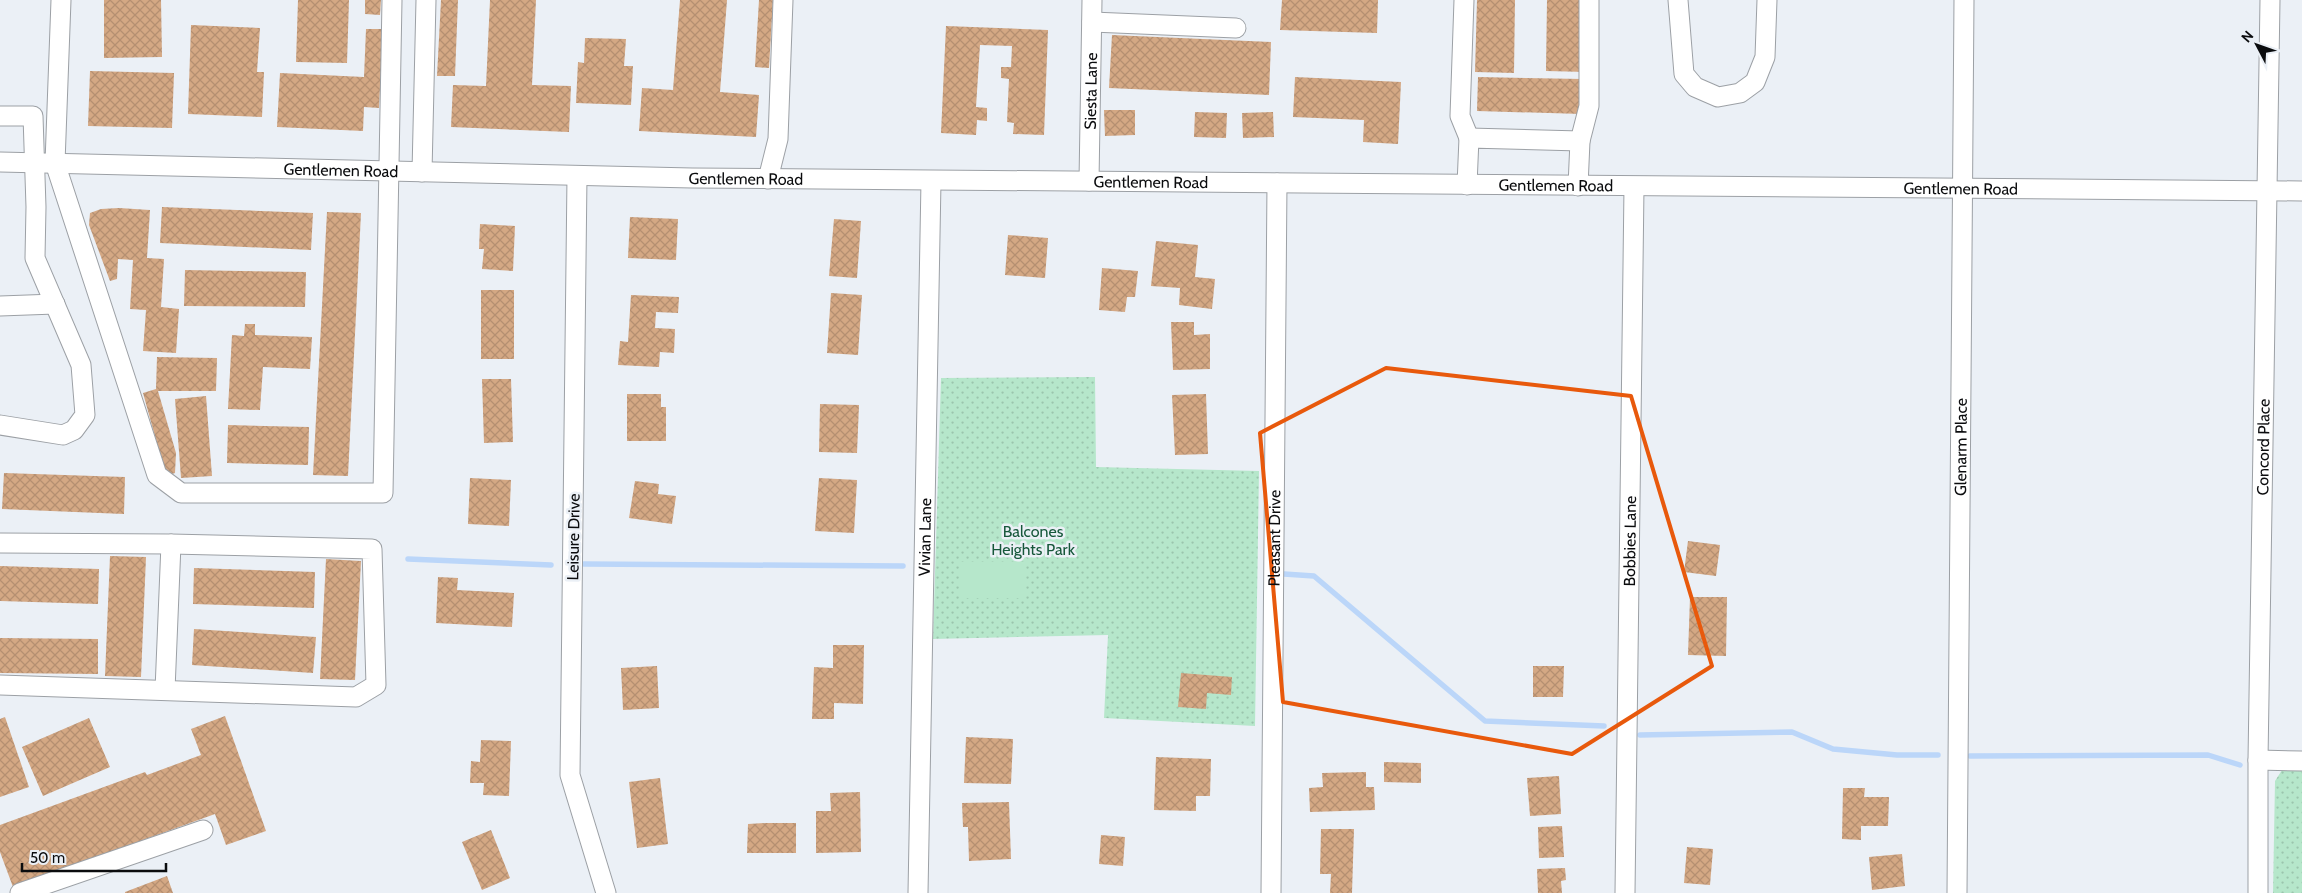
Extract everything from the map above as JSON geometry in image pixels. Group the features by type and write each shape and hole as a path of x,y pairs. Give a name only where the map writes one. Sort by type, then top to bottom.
{"street":[{"path":"62,0 55,163 157,475 181,493 383,493 392,0"},
{"path":"422,172 426,0"},
{"path":"768,179 778,140 783,0"},
{"name":"Siesta Lane","path":"1089,181 1092,0"},
{"path":"1464,0 1460,116 1469,138 1467,185"},
{"path":"1578,186 1580,141 1589,106 1590,0"},
{"path":"1678,0 1684,74 1695,87 1718,97 1740,93 1755,82 1765,57 1767,0"},
{"name":"Glenarm Place","path":"1957,893 1964,0"},
{"name":"Concord Place","path":"2258,893 2258,760 2270,0"},
{"path":"1092,22 1236,28"},
{"path":"0,116 32,116 36,207 35,258 82,365 85,415 74,430 63,435 0,425"},
{"path":"1469,138 1580,141"},
{"name":"Gentlemen Road","path":"0,162 768,179 2302,191"},
{"name":"Leisure Drive","path":"577,176 570,775 606,893"},
{"name":"Vivian Lane","path":"918,893 931,180"},
{"name":"Pleasant Drive","path":"1270,893 1278,183"},
{"name":"Bobbies Lane","path":"1625,893 1634,187"},
{"path":"0,306 55,304"},
{"path":"0,543 171,544 372,549 376,685 356,697 0,685"},
{"path":"165,690 171,544"},
{"path":"2258,760 2302,761"},
{"path":"20,893 203,830"}],"highlighted area":[{"path":"1386,368 1631,396 1712,666 1572,754 1283,702 1260,433"}],"green space":[{"name":"Balcones Heights Park","path":"1095,377 1096,467 1259,471 1255,726 1104,718 1108,635 933,639 941,378"},
{"path":"961,562 1026,562 1026,598 961,598"},
{"path":"2282,770 2302,770 2302,893 2273,893 2275,781"}],"building":[{"path":"104,0 161,0 162,57 104,58"},
{"path":"298,0 349,0 347,63 296,62"},
{"path":"365,0 381,0 380,15 365,14"},
{"path":"441,0 458,0 455,76 437,76"},
{"path":"490,0 536,0 532,85 571,86 569,132 451,127 453,85 486,86"},
{"path":"680,0 727,0 720,92 759,95 756,137 639,131 642,88 673,90"},
{"path":"759,0 773,0 769,68 755,67"},
{"path":"1282,0 1378,0 1377,33 1280,30"},
{"path":"1477,0 1515,0 1514,73 1475,72"},
{"path":"1547,0 1588,0 1587,72 1546,71"},
{"path":"191,25 260,28 257,72 264,72 262,117 188,114"},
{"path":"946,26 1048,30 1044,135 1013,134 1014,123 1007,122 1009,79 1001,78 1001,67 1011,67 1012,46 980,45 976,107 987,108 987,121 977,120 976,135 941,133"},
{"path":"366,29 383,29 379,108 364,107 363,131 277,127 280,73 364,77"},
{"path":"1112,35 1271,42 1269,95 1109,88"},
{"path":"585,38 626,39 624,66 633,66 631,105 576,103 578,62 584,63"},
{"path":"90,71 174,73 172,128 88,126"},
{"path":"1295,77 1401,82 1398,144 1363,142 1364,120 1293,117"},
{"path":"1478,77 1583,79 1582,114 1477,111"},
{"path":"1104,110 1135,110 1135,135 1105,136"},
{"path":"1195,112 1227,113 1226,138 1194,137"},
{"path":"1273,112 1274,137 1243,138 1242,113"},
{"path":"162,207 313,213 311,250 160,243"},
{"path":"101,209 150,210 147,258 164,259 161,307 179,309 176,353 143,351 146,310 130,309 133,260 118,259 117,279 110,281 89,225 90,213"},
{"path":"327,212 361,213 348,476 313,475"},
{"path":"630,217 678,219 676,260 628,258"},
{"path":"834,219 861,221 857,278 829,276"},
{"path":"480,224 515,226 513,271 482,269 484,249 479,249"},
{"path":"1008,235 1048,238 1045,278 1005,275"},
{"path":"1156,241 1198,245 1195,277 1215,279 1212,309 1179,305 1180,288 1151,286"},
{"path":"1102,268 1138,271 1135,297 1127,297 1125,312 1099,310"},
{"path":"185,270 306,272 305,307 184,306"},
{"path":"481,290 514,290 514,359 481,359"},
{"path":"831,293 862,295 858,355 827,353"},
{"path":"631,295 679,297 678,313 656,312 655,328 675,329 674,353 660,352 659,367 618,365 620,341 628,342"},
{"path":"1171,322 1194,322 1194,335 1210,334 1210,369 1173,370"},
{"path":"245,324 255,324 255,335 312,337 310,369 263,367 260,410 228,409 232,335 244,336"},
{"path":"157,357 217,358 216,391 158,391 176,453 175,473 166,476 143,393 156,389"},
{"path":"482,379 511,379 513,442 484,443"},
{"path":"627,394 661,394 661,407 666,407 666,441 627,441"},
{"path":"1206,394 1208,454 1175,455 1172,395"},
{"path":"206,396 212,476 181,478 175,399"},
{"path":"820,404 859,405 857,453 819,452"},
{"path":"228,425 309,427 308,465 227,463"},
{"path":"4,473 125,477 124,514 2,509"},
{"path":"470,478 511,480 509,526 468,524"},
{"path":"819,478 857,480 854,533 815,531"},
{"path":"635,481 659,484 658,494 676,496 672,524 629,518"},
{"path":"1688,541 1720,545 1716,576 1684,572"},
{"path":"110,556 146,557 141,677 105,676"},
{"path":"326,559 361,561 355,680 320,679"},
{"path":"0,566 99,569 98,604 0,601"},
{"path":"194,568 315,572 314,608 193,604"},
{"path":"438,577 458,578 457,590 514,593 512,627 436,623"},
{"path":"1690,597 1727,597 1726,656 1688,655"},
{"path":"194,629 316,637 313,673 192,665"},
{"path":"0,638 98,639 98,674 0,673"},
{"path":"833,645 864,645 863,704 834,703 834,719 812,719 814,667 833,668"},
{"path":"657,666 659,708 623,710 621,668"},
{"path":"1533,666 1564,666 1563,697 1533,697"},
{"path":"1181,673 1232,677 1231,695 1207,693 1206,709 1178,707"},
{"path":"225,716 266,831 226,845 215,814 13,887 0,852 0,825 145,772 147,775 201,755 191,729"},
{"path":"5,717 29,787 0,797 0,719"},
{"path":"89,718 110,767 43,796 22,747"},
{"path":"966,737 1013,739 1011,784 964,783"},
{"path":"481,740 511,741 509,796 483,795 484,783 470,783 471,761 480,762"},
{"path":"1156,757 1211,759 1210,796 1196,796 1196,811 1154,810"},
{"path":"1384,762 1421,763 1421,783 1384,782"},
{"path":"1366,772 1366,787 1374,787 1375,810 1310,812 1309,788 1323,787 1322,773"},
{"path":"1559,776 1561,814 1530,816 1527,778"},
{"path":"660,778 668,844 637,848 629,782"},
{"path":"1843,788 1865,788 1864,797 1889,797 1888,826 1861,826 1861,840 1842,839"},
{"path":"860,792 861,852 816,853 816,811 831,811 830,793"},
{"path":"1009,802 1011,859 969,861 968,827 963,827 962,803"},
{"path":"796,823 796,853 747,853 748,824"},
{"path":"1562,826 1564,857 1539,858 1538,827"},
{"path":"1321,829 1354,829 1352,893 1330,893 1331,874 1320,874"},
{"path":"491,830 510,878 482,890 462,842"},
{"path":"1101,835 1125,837 1123,866 1099,864"},
{"path":"1687,847 1713,849 1710,885 1684,883"},
{"path":"1902,854 1905,886 1872,890 1869,857"},
{"path":"1565,868 1566,880 1561,881 1562,893 1538,893 1537,869"},
{"path":"167,876 173,893 125,893 125,892"}],"waterway":[{"path":"408,559 551,565"},
{"path":"584,564 903,566"},
{"path":"1284,574 1314,576 1485,721 1604,726"},
{"path":"1640,735 1792,732 1833,749 1897,755 1938,755"},
{"path":"1970,756 2208,755 2240,765"}]}
